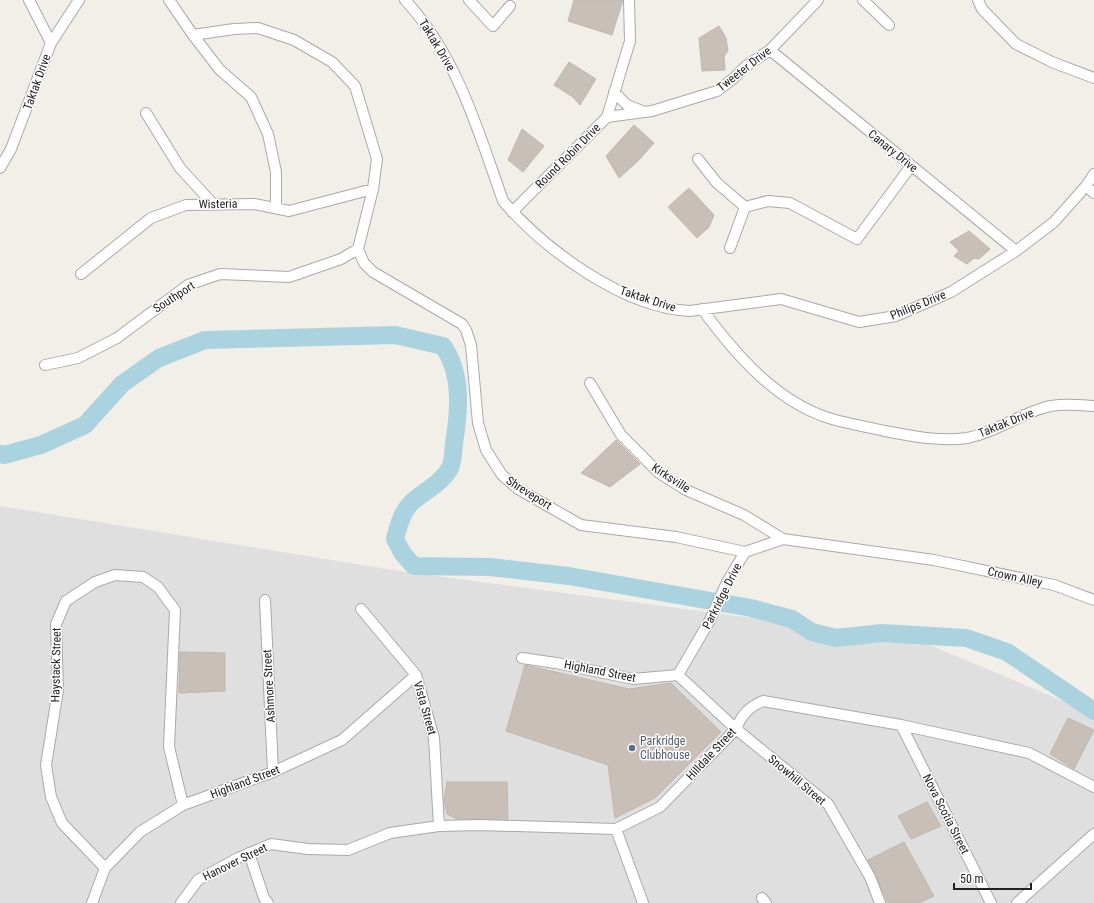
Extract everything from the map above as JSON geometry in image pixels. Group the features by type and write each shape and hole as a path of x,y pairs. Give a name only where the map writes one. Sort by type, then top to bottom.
{"street":[{"path":"29,0 51,44"},
{"name":"Taktak Drive","path":"0,168 11,149 51,44 79,0"},
{"path":"170,0 193,35 220,70 251,98 268,134 276,172 276,208"},
{"name":"Taktak Drive","path":"405,0 423,20 451,64 471,113 503,201 512,212 554,249 594,278 614,288 660,306 676,310 702,309 716,329 753,370 796,404 831,419 904,435 935,438 966,438 996,430 1043,408 1068,405 1094,406"},
{"path":"469,0 492,26 510,6"},
{"name":"Round Robin Drive","path":"512,212 606,117 630,41 629,0"},
{"name":"Tweeter Drive","path":"606,117 646,112 717,91 734,78 746,66 770,50 818,0"},
{"path":"863,0 890,25"},
{"path":"978,0 982,9 1016,44 1052,62 1094,78"},
{"path":"193,35 234,29 258,28 294,40 332,62 355,86 377,159 373,189 358,249"},
{"name":"Canary Drive","path":"770,50 1016,251"},
{"path":"614,92 627,105 646,112"},
{"path":"146,113 180,168 214,204"},
{"path":"698,159 717,183 745,206"},
{"path":"745,206 768,201 790,203 858,238 911,166"},
{"name":"Philips Drive","path":"702,309 781,300 859,322 896,316 951,292 1016,251 1054,222 1090,190 1094,174"},
{"name":"Wisteria","path":"81,274 151,218 186,205 254,204 289,211 373,189"},
{"path":"730,248 745,206"},
{"name":"Southport","path":"45,365 78,358 116,338 188,285 220,274 289,277 341,259 358,249"},
{"name":"Shreveport","path":"358,249 364,263 373,272 462,324 466,330 474,367 478,423 486,450 502,476 518,489 581,525 676,537 745,552"},
{"name":"Kirksville","path":"590,383 621,435 659,473 686,490 744,515 783,539"},
{"name":"Parkridge Drive","path":"678,675 710,620 727,582 745,552 783,539 934,560"},
{"name":"Crown Alley","path":"934,560 1054,585 1094,600"},
{"name":"Haystack Street","path":"105,868 62,823 51,797 46,765 58,690 56,624 66,601 95,582 115,576 143,578 158,587 175,610 169,747 183,805"},
{"name":"Ashmore Street","path":"265,600 273,772"},
{"name":"Vista Street","path":"361,609 416,675 434,738 439,826"},
{"name":"Highland Street","path":"522,658 556,663 633,679 678,675"},
{"name":"Highland Street","path":"92,903 105,868 140,832 183,805 273,772 342,740 416,675"},
{"path":"678,675 736,729"},
{"name":"Hilldale Street","path":"439,826 480,825 616,829 660,807 736,729 742,715 752,706 763,701 901,725 1029,753 1094,787"},
{"name":"Nova Scotia Street","path":"901,725 991,903"},
{"name":"Snowhill Street","path":"736,729 828,804 870,877 880,903"},
{"name":"Hanover Street","path":"181,903 198,880 249,853 271,844 308,850 348,850 390,833 439,826"},
{"path":"616,829 643,903"},
{"path":"1017,903 1094,834"},
{"path":"249,853 264,898 268,903"},
{"path":"761,903 762,898 766,903"}],"shaded area":[{"path":"0,506 399,571 918,640 1094,714 1094,903 0,903"}],"building":[{"path":"574,0 623,0 612,35 568,21"},
{"path":"719,26 726,38 728,51 724,56 725,70 702,71 699,38"},
{"path":"569,62 596,79 580,105 573,97 554,85"},
{"path":"634,125 654,143 638,161 619,178 606,156"},
{"path":"522,129 544,146 523,172 508,160"},
{"path":"689,188 714,215 709,227 697,238 668,207"},
{"path":"969,231 990,249 979,259 974,258 967,264 954,256 959,251 950,242"},
{"path":"616,440 640,464 610,487 581,473"},
{"path":"180,652 225,653 225,691 179,693"},
{"name":"Parkridge Clubhouse","path":"525,665 629,689 671,683 721,732 655,798 615,818 608,765 506,731"},
{"path":"1068,718 1094,730 1074,769 1050,754"},
{"path":"447,782 507,782 508,819 457,819 447,814 444,800"},
{"path":"927,802 941,826 911,839 898,816"},
{"path":"904,842 934,896 919,903 888,903 868,860"}],"waterway":[{"path":"0,454 4,455 41,445 85,425 122,384 159,358 205,340 395,335 443,346 454,369 457,381 458,406 453,457 451,466 446,474 442,479 411,503 405,511 399,525 395,539 403,554 414,566 490,567 569,576 751,608 792,619 812,632 836,638 882,633 966,638 1007,652 1094,711"}],"place":[{"name":"Parkridge Clubhouse","path":"632,748"}]}
